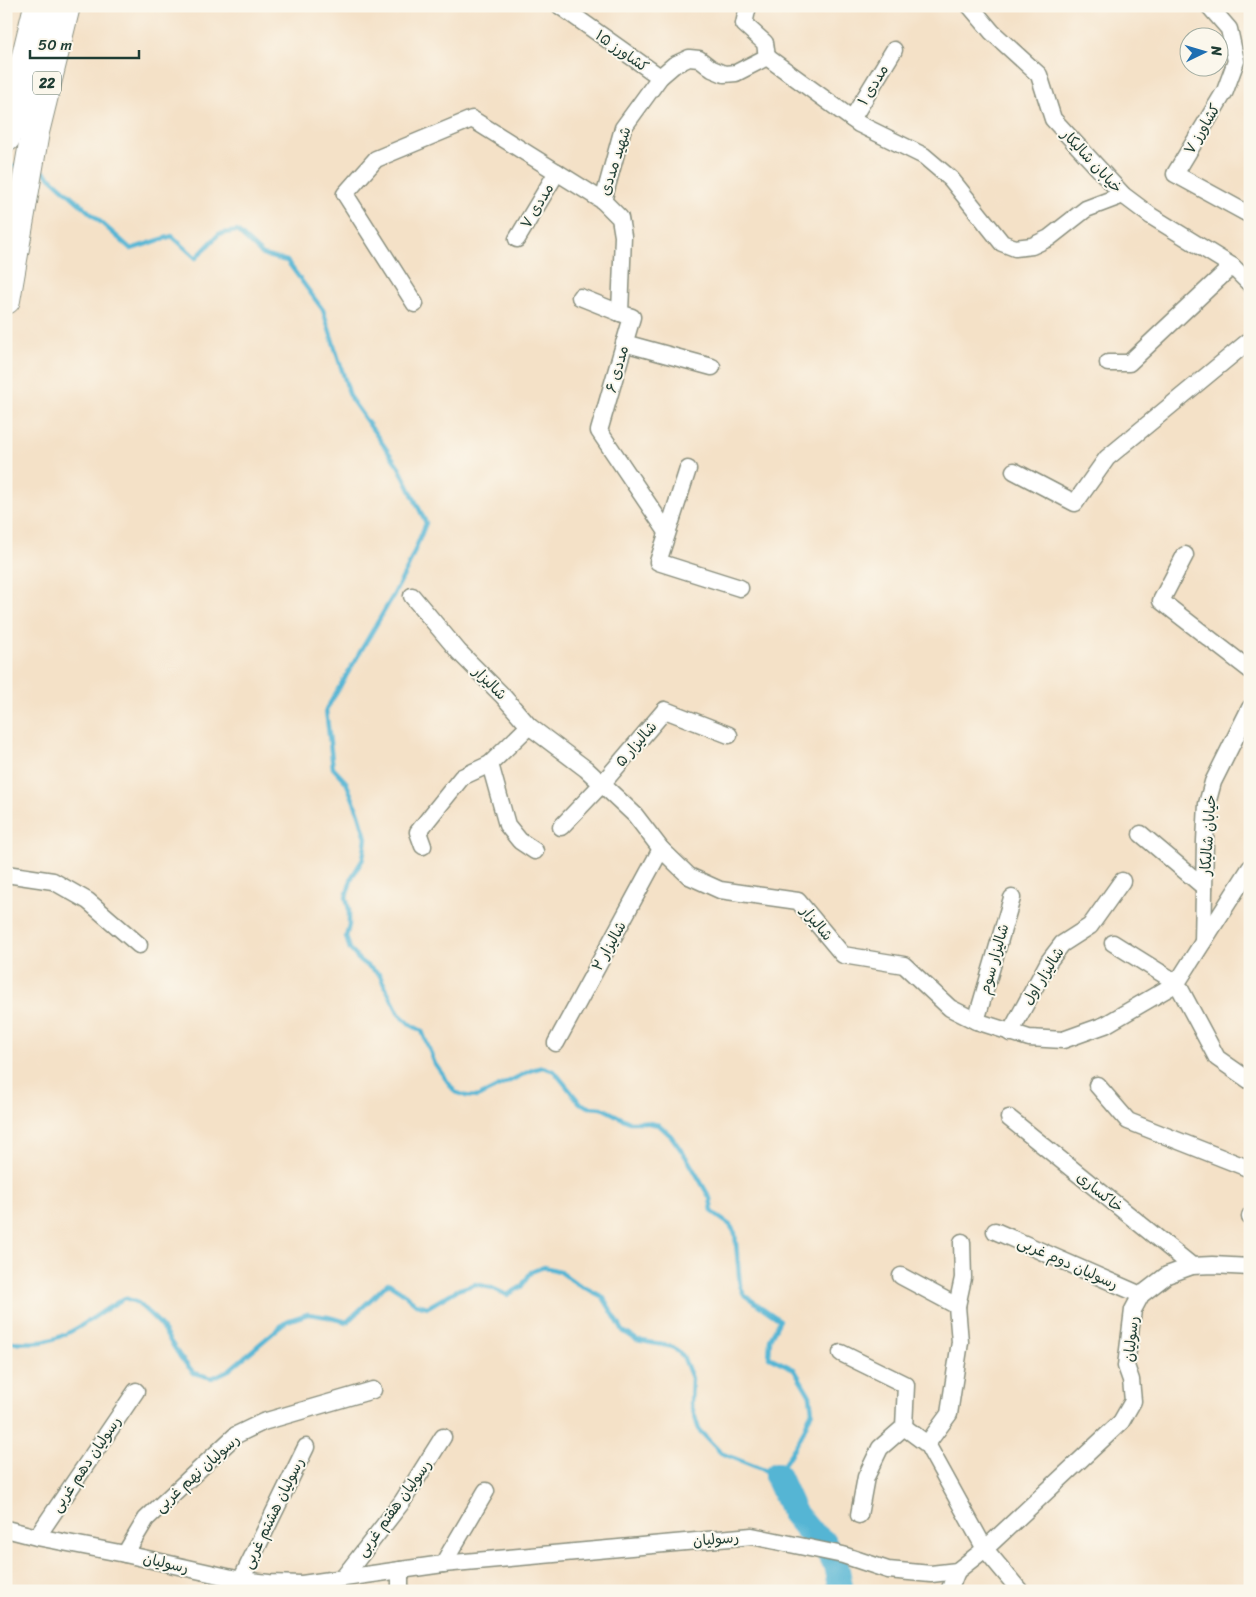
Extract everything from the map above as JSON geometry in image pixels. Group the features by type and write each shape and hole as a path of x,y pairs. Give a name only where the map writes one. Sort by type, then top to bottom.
{"highway":[{"name":"22","path":"7,130 38,6"},
{"name":"22","path":"6,300 35,132 66,6"}],"street":[{"name":"کشاورز ۱۵","path":"560,6 660,78"},
{"path":"748,6 744,24 765,43 767,57 852,120 924,156 951,179 1002,243 1015,248 1032,246 1049,238 1086,210 1123,194"},
{"name":"خیابان شالیکار","path":"970,6 992,32 1039,75 1053,119 1123,194 1151,216 1232,266 1250,284"},
{"name":"کشاورز ۷","path":"1209,6 1229,29 1236,61 1225,91 1174,174 1250,215"},
{"name":"مددی ۱","path":"852,120 894,50"},
{"name":"شهید مددی","path":"415,304 344,194 376,159 472,119 602,201 622,128 660,78 674,66 689,58 699,59 712,69 724,74 736,73 767,57"},
{"name":"مددی ۷","path":"517,239 557,172"},
{"path":"580,297 620,313 623,236 620,218 602,201"},
{"path":"1108,363 1129,363 1232,266"},
{"name":"مددی ۶","path":"620,313 632,317 599,431 667,532"},
{"path":"1014,470 1075,502 1107,458 1250,340"},
{"path":"624,343 712,367"},
{"path":"688,469 658,562 740,588"},
{"path":"1185,555 1161,601 1250,670"},
{"name":"شالیزار","path":"412,596 459,652 530,726 586,769 635,815 661,849 689,876 720,890 798,902 843,955 904,965 950,1008 976,1021 1029,1038 1063,1040 1106,1025 1177,983"},
{"name":"خیابان شالیکار","path":"1203,942 1207,804 1213,782 1250,708"},
{"name":"شالیزار ۵","path":"602,784 665,710 729,735"},
{"path":"423,846 418,832 462,777 490,764 530,726"},
{"path":"490,764 507,825 520,841 535,851"},
{"path":"561,827 602,784"},
{"path":"1140,834 1204,887"},
{"name":"شالیزار ۲","path":"556,1043 661,849"},
{"path":"1177,983 1250,868"},
{"path":"6,874 53,881 88,901 138,945"},
{"name":"شالیزار اول","path":"1010,1033 1049,961 1062,944 1090,926 1122,881"},
{"name":"شالیزار سوم","path":"976,1021 1012,898"},
{"path":"1113,943 1177,983 1217,1058 1250,1081"},
{"path":"1097,1085 1128,1120 1250,1169"},
{"name":"خاکساری","path":"1009,1118 1192,1266"},
{"name":"رسولیان دوم غربی","path":"995,1231 1141,1294"},
{"path":"927,1444 949,1414 960,1342 957,1306 962,1278 962,1242"},
{"name":"رسولیان","path":"6,1529 241,1580 301,1587 343,1578 443,1564 752,1536 842,1555 888,1570 931,1574 957,1571 985,1549 1121,1422 1133,1401 1131,1380 1126,1366 1133,1310 1141,1294 1167,1274 1192,1266 1250,1267"},
{"path":"901,1276 957,1306"},
{"path":"841,1353 906,1385 904,1427 880,1448 866,1477 859,1515"},
{"name":"رسولیان نهم غربی","path":"125,1554 146,1519 236,1435 263,1422 373,1390"},
{"name":"رسولیان دهم غربی","path":"37,1537 136,1391"},
{"path":"904,1427 927,1444 985,1549 1020,1591"},
{"name":"رسولیان هفتم غربی","path":"343,1578 402,1502 443,1437"},
{"name":"رسولیان هشتم غربی","path":"241,1580 306,1447"},
{"path":"443,1564 486,1492"},
{"path":"400,1570 400,1591"},
{"path":"948,1591 957,1571"}],"waterway":[{"path":"6,165 20,167"},
{"path":"6,1342 36,1342 57,1338 77,1328 125,1298 138,1303 158,1322 181,1358 194,1373 212,1378 229,1370 287,1321 308,1314 347,1322 388,1283 416,1304 428,1307 457,1290 476,1284 492,1288 507,1295 521,1287 531,1272 544,1267 559,1271 576,1283 603,1297 623,1331 637,1340 673,1347 683,1356 692,1378 691,1404 699,1430 721,1453 777,1475 800,1439 812,1411 810,1396 794,1369 769,1357 770,1339 780,1320 744,1295 740,1285 735,1233 730,1225 712,1211 710,1198 688,1160 671,1136 659,1125 629,1122 602,1108 589,1107 580,1103 554,1071 543,1067 532,1070 477,1097 455,1092 435,1064 422,1031 411,1025 399,1014 379,974 359,960 350,949 346,937 349,925 349,910 346,897 352,877 363,859 366,838 346,782 333,768 326,710 393,596 408,567 426,523 399,467 351,399 323,310 287,261 263,255 237,231 219,234 196,258 172,236 131,249 44,172 37,171"},
{"path":"777,1475 794,1513 809,1531 823,1542 836,1565 841,1591"}]}
